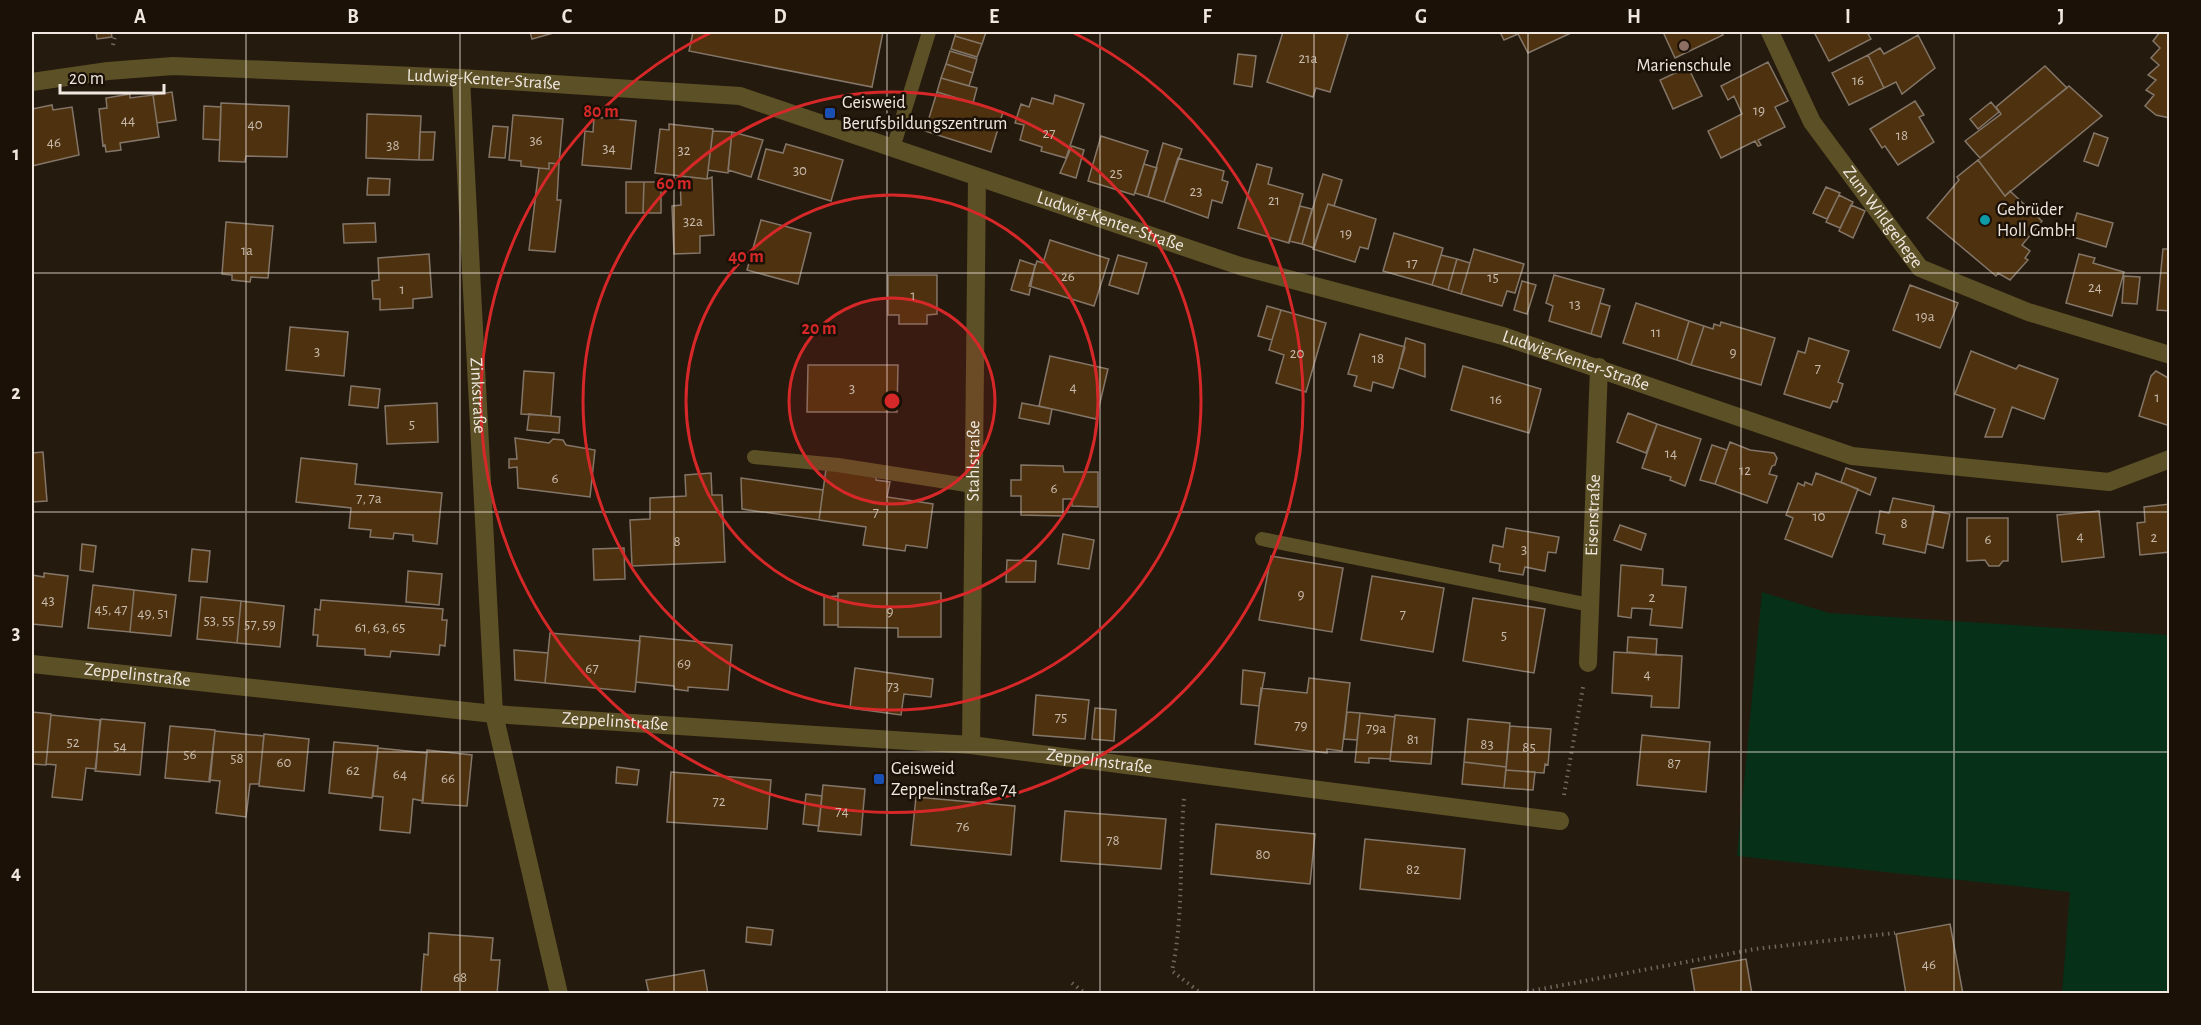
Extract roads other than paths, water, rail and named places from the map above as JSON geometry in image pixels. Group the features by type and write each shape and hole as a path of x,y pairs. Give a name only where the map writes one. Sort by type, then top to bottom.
{"street":[{"name":"Zum Wildgehege","path":"1770,32 1812,122 1920,268 2028,312 2169,355"},
{"name":"Ludwig-Kenter-Straße","path":"32,82 108,71 173,66 461,78 740,96 1240,266 1503,336 1599,367 1852,456 2109,482 2169,459"},
{"name":"Zinkstraße","path":"461,78 494,714"},
{"name":"Stahlstraße","path":"971,745 976,177"},
{"name":"Eisenstraße","path":"1588,663 1599,367"},
{"name":"Zeppelinstraße","path":"32,664 494,714 971,745 1560,821"},
{"path":"494,714 559,993"}],"lane":[{"path":"892,148 929,32"},
{"path":"754,457 838,465 973,486"},
{"path":"1262,539 1590,604"}],"place":[{"name":"Marienschule","path":"1684,46"},
{"name":"Geisweid Berufsbildungszentrum","path":"830,113"},
{"name":"Gebrüder Holl GmbH","path":"1985,220"},
{"name":"Geisweid Zeppelinstraße 74","path":"879,779"}]}
